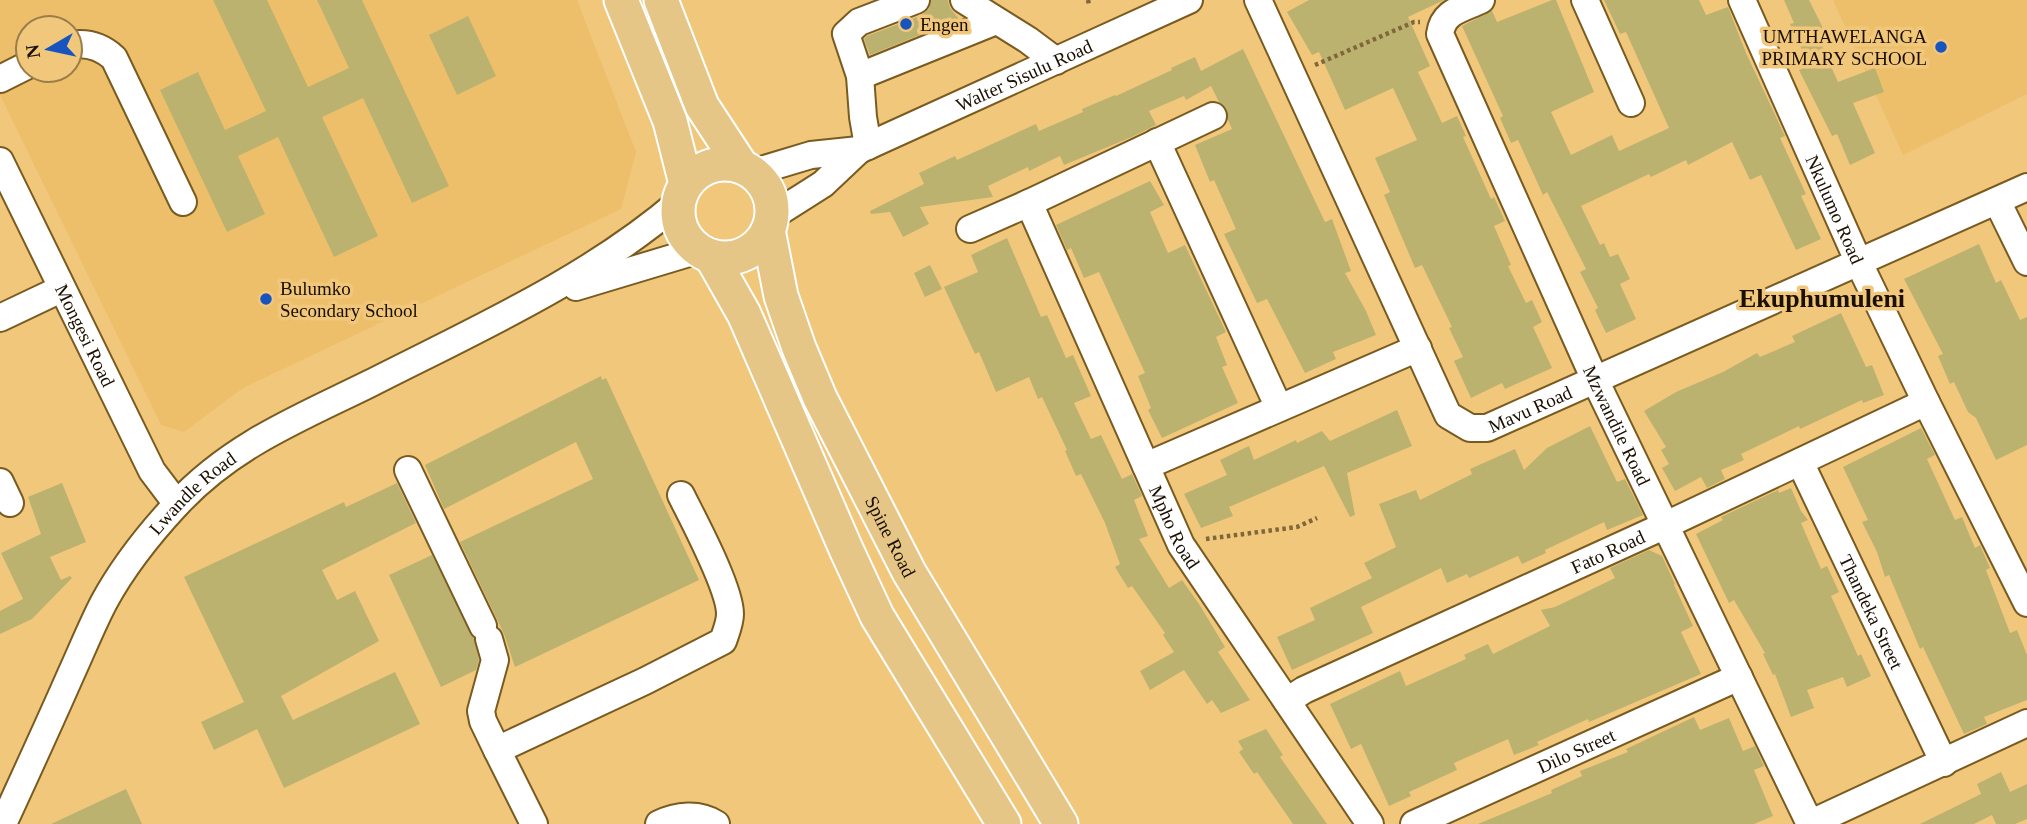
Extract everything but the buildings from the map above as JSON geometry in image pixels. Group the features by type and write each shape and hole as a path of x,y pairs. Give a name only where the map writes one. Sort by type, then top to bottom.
{"main road":[{"path":"621,0 670,121 682,193 678,211 681,229 689,241 705,253 744,314 877,616 1004,824"},
{"name":"Spine Road","path":"661,0 702,106 746,170 761,181 767,192 781,296 820,398 922,596 1061,824"},
{"path":"682,193 701,171 710,166 731,164 746,170"},
{"path":"705,253 724,258 745,254 761,241 770,223"}],"street":[{"path":"864,148 860,76 847,41 848,30 859,22 916,0"},
{"path":"964,0 1056,61"},
{"name":"Walter Sisulu Road","path":"746,170 811,155 864,148 1189,0"},
{"name":"Mavu Road","path":"1258,0 1448,415 1470,428 1487,428 2027,187"},
{"path":"1442,22 1449,15 1481,0"},
{"path":"1584,0 1631,103"},
{"name":"Nkulumo Road","path":"1742,0 1859,263 2027,603"},
{"path":"860,76 996,21"},
{"name":"Mzwandile Road","path":"1442,22 1440,34 1595,380 1809,824"},
{"path":"84,44 106,51 114,58 183,202"},
{"path":"970,229 1213,116"},
{"path":"1157,142 1279,408"},
{"name":"Walter Sisulu Road","path":"770,223 823,184 864,148"},
{"name":"Mongesi Road","path":"0,162 152,471 177,504"},
{"name":"Lwandle Road","path":"3,824 104,601 137,552 177,504 215,469 266,434 525,304 628,244 682,193"},
{"path":"1997,201 2027,262"},
{"name":"Mpho Road","path":"1029,203 1181,545 1370,824"},
{"name":"Lwandle Road","path":"525,304 620,272 705,253"},
{"path":"0,318 61,289"},
{"path":"1146,466 1418,348"},
{"name":"Fato Road","path":"1287,701 1304,690 1666,525 1926,402"},
{"name":"Thandeka Street","path":"1800,462 1944,763"},
{"path":"408,470 486,632 495,660 481,711 483,721 534,824"},
{"path":"497,750 645,681 723,641 731,611 720,579 681,495"},
{"name":"Dilo Street","path":"1415,824 1739,677"},
{"path":"1809,824 2027,723"},
{"path":"659,824 681,817 701,817 716,824"}],"path":[{"path":"1292,74 1414,22 1442,22"},
{"path":"1181,545 1197,540 1297,527 1317,518"}],"shaded area":[{"name":"Bulumko Secondary School","path":"0,0 577,0 636,152 621,209 243,388 184,432 161,425 0,95"},
{"name":"UMTHAWELANGA PRIMARY SCHOOL","path":"1833,0 2027,0 2027,94 1903,155"}],"place":[{"name":"Engen","path":"906,24"},
{"name":"UMTHAWELANGA PRIMARY SCHOOL","path":"1941,47"},
{"name":"Bulumko Secondary School","path":"266,299"}],"district":[{"name":"Ekuphumuleni","path":"1822,298"}]}
